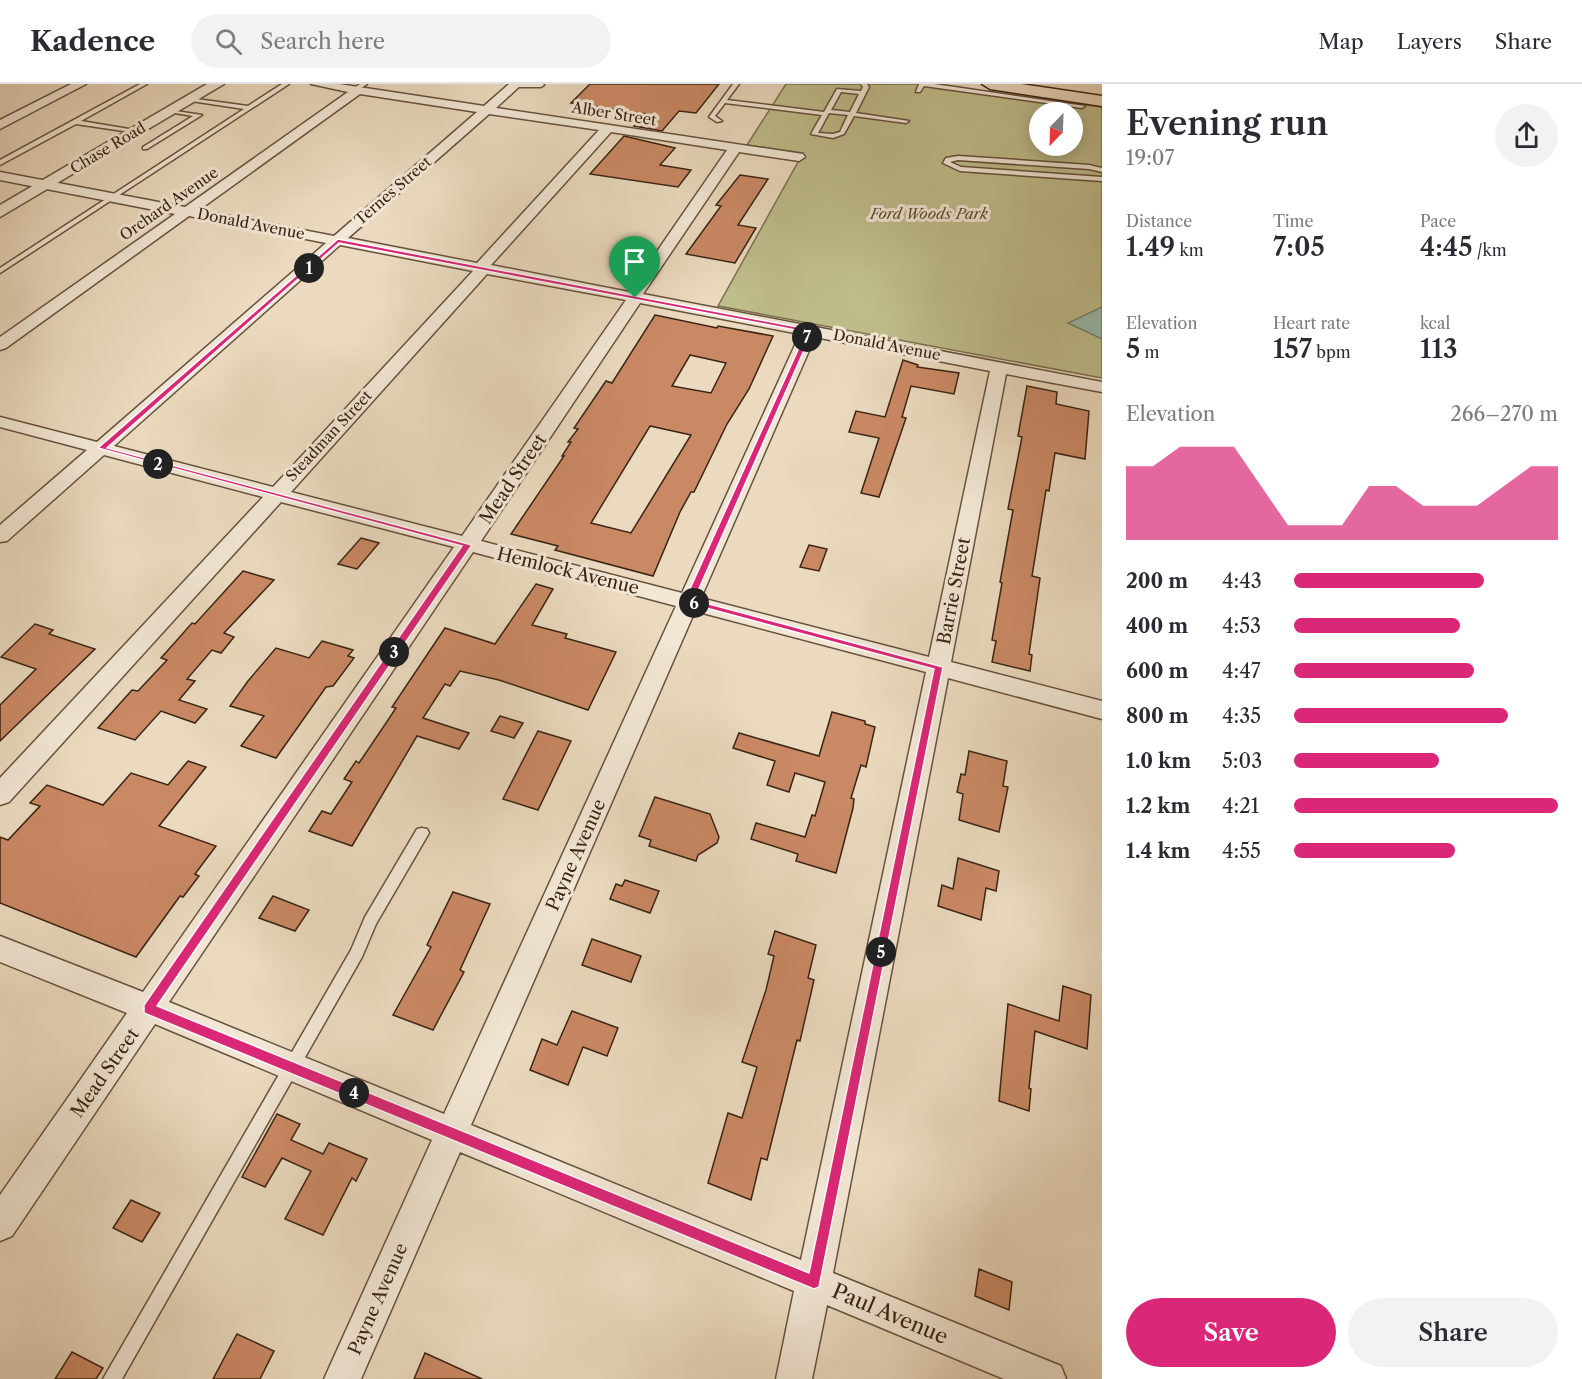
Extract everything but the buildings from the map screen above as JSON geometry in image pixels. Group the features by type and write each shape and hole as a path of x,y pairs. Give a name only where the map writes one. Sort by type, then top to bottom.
{"main road":[{"path":"990,84 1102,101"},
{"path":"999,84 1102,96"},
{"path":"1095,84 1102,85"}],"street":[{"path":"0,125 80,84"},
{"name":"Chase Road","path":"0,212 217,84"},
{"name":"Alber Street","path":"317,84 359,88 793,159"},
{"name":"Ternes Street","path":"0,536 516,84"},
{"name":"Orchard Avenue","path":"0,345 359,88"},
{"name":"Steadman Street","path":"0,795 276,495 608,128"},
{"name":"Mead Street","path":"0,1224 467,545 735,148"},
{"name":"Donald Avenue","path":"0,176 1102,387"},
{"name":"Payne Avenue","path":"342,1379 810,330"},
{"name":"Barrie Street","path":"794,1379 999,368"},
{"name":"Hemlock Avenue","path":"0,422 1102,710"},
{"name":"Paul Avenue","path":"0,949 291,1066 1048,1379"}],"lane":[{"path":"0,163 144,84"},
{"path":"516,84 541,86"},
{"path":"719,121 712,117 736,84"},
{"path":"863,93 839,90 814,134 839,135 852,114 863,93 866,87 864,84"},
{"path":"918,91 922,84 1049,102"},
{"path":"271,87 283,86"},
{"path":"0,271 283,86"},
{"path":"191,99 249,108"},
{"path":"724,101 906,121"},
{"path":"145,148 199,115 171,111"},
{"path":"75,122 135,132"},
{"path":"958,158 1100,170 1101,179 960,170 946,163 948,159 958,158"},
{"path":"112,1379 357,952 370,921 422,833"}],"green space":[{"name":"Ford Woods Park","path":"786,84 931,84 1065,102 1029,102 1029,156 1083,156 1083,104 1102,107 1102,378 718,306 803,153 747,145"}],"shaded area":[{"path":"1102,307 1102,339 1068,323"}],"route":[{"path":"338,241 635,298 810,330 689,602 939,667 814,1282 149,1009 467,545 101,448 338,241"}]}
